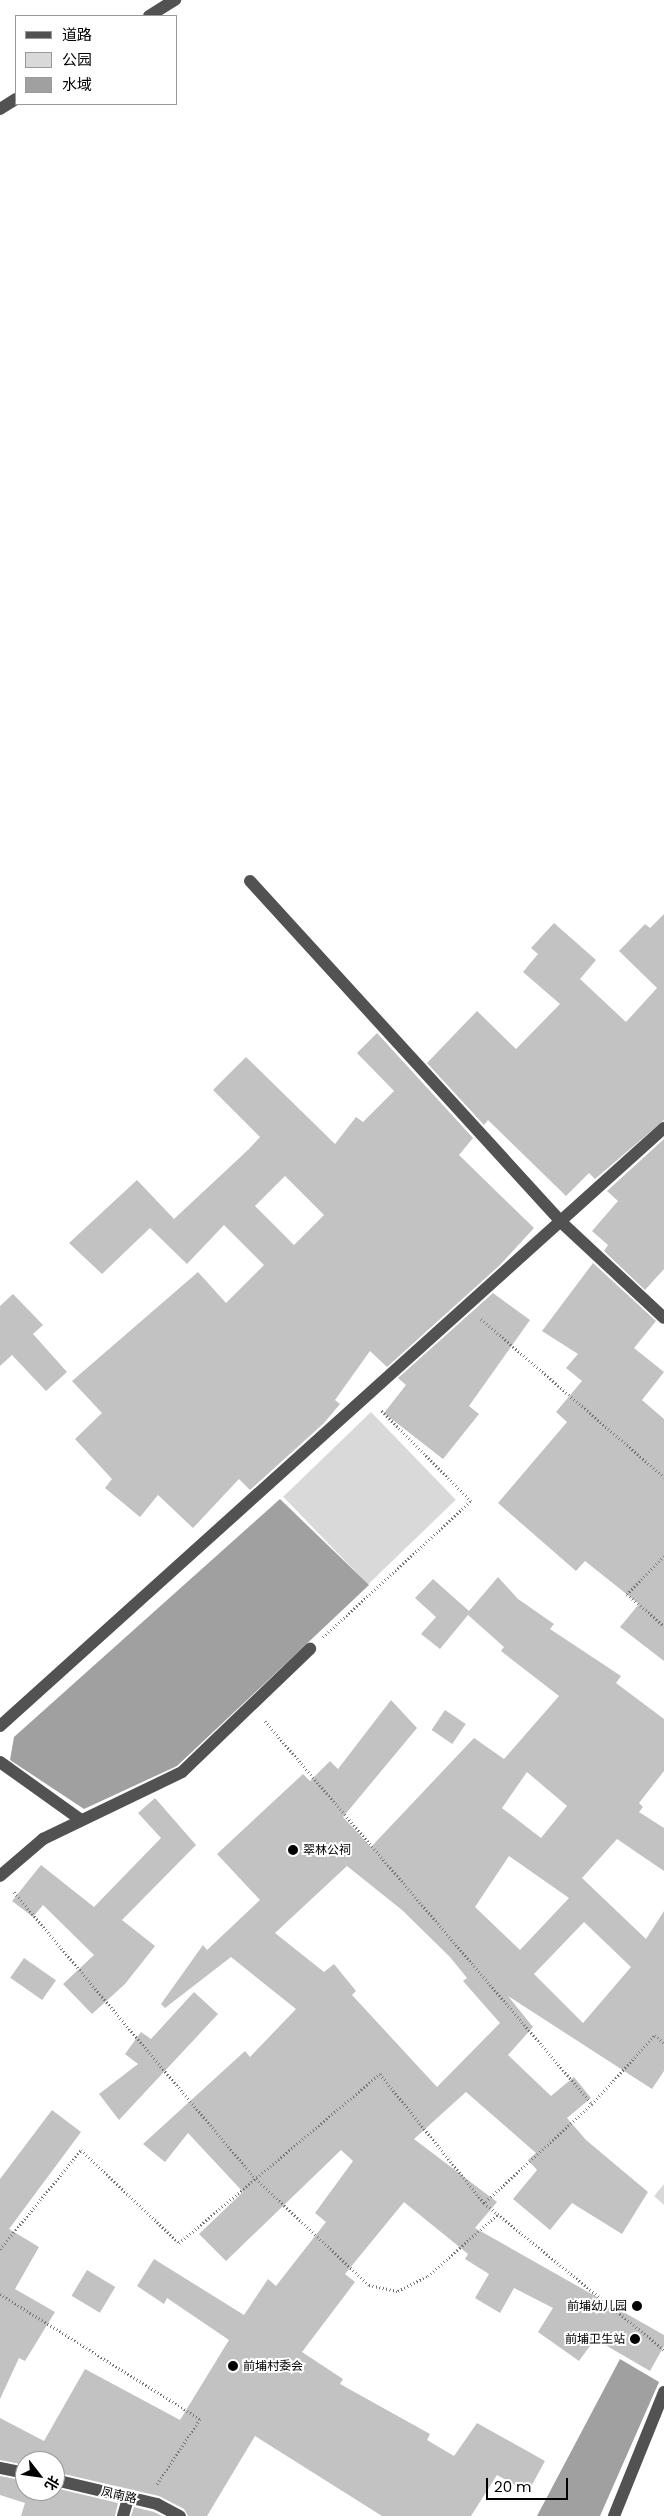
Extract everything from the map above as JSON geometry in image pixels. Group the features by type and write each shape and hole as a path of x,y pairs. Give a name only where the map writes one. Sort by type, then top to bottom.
{"street":[{"path":"151,15 175,0"},
{"path":"0,109 15,100"},
{"path":"250,881 560,1221 664,1318"},
{"path":"0,1726 664,1128"},
{"path":"0,1876 43,1839 182,1772 310,1649"},
{"path":"0,1762 81,1820"},
{"path":"614,2516 664,2392"},
{"path":"0,2468 15,2472"},
{"name":"凤南路","path":"65,2482 146,2501 180,2516"},
{"path":"123,2516 128,2498"}],"path":[{"path":"466,1306 664,1477"},
{"path":"310,1649 471,1501 367,1396"},
{"path":"664,1556 627,1594 664,1626"},
{"path":"252,1705 592,2104"},
{"path":"0,1876 256,2179 370,2285 398,2291 428,2276 498,2214"},
{"path":"484,2203 592,2104 655,2035 664,2043"},
{"path":"0,2249 81,2150 179,2243 380,2074 484,2203 664,2350"},
{"path":"0,2294 200,2419 146,2501"}],"green space":[{"path":"371,1412 456,1500 368,1585 283,1497"},
{"path":"664,2184 664,2205 654,2196"}],"water":[{"path":"280,1499 369,1585 177,1766 84,1809 10,1760 14,1737"},
{"path":"620,2359 659,2382 600,2516 537,2516"}],"building":[{"path":"664,914 664,1120 595,1179 589,1173 566,1196 488,1120 484,1125 427,1063 477,1011 516,1049 560,1004 523,972 538,954 531,948 554,923 596,960 580,979 626,1022 657,988 619,951 645,924 650,928"},
{"path":"377,1033 473,1138 459,1155 534,1228 500,1265 387,1367 370,1351 335,1400 340,1404 324,1423 250,1490 239,1479 193,1528 158,1495 140,1517 105,1488 112,1479 75,1439 102,1413 72,1381 198,1272 226,1303 264,1265 224,1225 187,1264 150,1228 102,1274 69,1243 137,1180 174,1219 249,1149 260,1137 213,1090 246,1057 335,1144 356,1117 363,1122 394,1091 357,1053","holes":["285,1176 324,1215 294,1245 255,1206"]},
{"path":"664,1139 664,1269 645,1290 604,1251 608,1245 592,1231 618,1201 607,1191"},
{"path":"593,1263 656,1321 634,1348 664,1372 642,1400 664,1419 664,1661 620,1627 639,1604 585,1561 576,1571 498,1503 567,1422 556,1412 582,1381 566,1368 578,1354 542,1331"},
{"path":"493,1293 530,1320 469,1406 479,1414 443,1459 384,1413 406,1385 398,1378"},
{"path":"13,1294 43,1325 33,1334 67,1372 46,1391 12,1355 0,1366 0,1306"},
{"path":"498,1577 518,1599 554,1624 550,1629 621,1676 616,1683 664,1719 664,1771 639,1803 643,1807 639,1812 664,1828 664,1871 617,1839 582,1878 646,1939 664,1911 664,2071 652,2089 508,1996 533,2027 508,2055 551,2096 574,2077 591,2098 567,2118 586,2140 648,2192 622,2234 572,2203 550,2230 513,2199 537,2170 528,2160 536,2153 466,2092 414,2139 497,2202 475,2228 664,2335 664,2346 650,2371 595,2339 579,2361 538,2332 553,2308 514,2288 500,2313 475,2298 489,2274 465,2259 468,2254 404,2202 345,2274 355,2282 302,2352 343,2379 340,2384 430,2434 427,2440 454,2456 477,2423 545,2461 528,2492 497,2475 471,2516 382,2516 255,2436 207,2516 188,2516 184,2509 159,2496 65,2474 65,2451 15,2451 15,2463 0,2460 0,2418 44,2441 85,2369 180,2420 229,2340 167,2298 164,2304 137,2286 154,2259 244,2315 268,2279 276,2286 326,2222 315,2213 353,2161 341,2150 226,2261 199,2234 243,2192 188,2133 165,2162 143,2144 245,2051 250,2057 296,2009 231,1957 165,2008 161,2004 203,1945 207,1950 260,1900 217,1854 303,1774 310,1781 330,1761 338,1769 391,1700 417,1728 343,1817 371,1847 474,1738 504,1759 559,1696 501,1651 504,1647 468,1615 440,1649 421,1634 436,1617 415,1598 433,1579 469,1611","holes":["527,1772 567,1806 541,1838 502,1808","509,1856 569,1898 520,1950 475,1907","347,1866 402,1910 450,1957 467,1978 463,1981 500,2023 437,2087 352,1995 356,1991 334,1964 324,1972 275,1933","584,1922 631,1967 583,2023 534,1974"]},
{"path":"445,1710 466,1724 452,1744 432,1730"},
{"path":"155,1798 196,1845 122,1920 155,1946 125,1984 92,2014 63,1984 94,1955 43,1905 33,1917 12,1901 41,1865 94,1907 161,1838 138,1813"},
{"path":"24,1958 56,1980 42,2000 10,1978"},
{"path":"194,1992 218,2014 119,2120 99,2094 138,2064 125,2054 141,2032 151,2039"},
{"path":"52,2110 81,2132 9,2229 39,2247 15,2289 55,2312 25,2361 19,2358 0,2399 0,2179"},
{"path":"87,2270 115,2287 100,2313 72,2296"},
{"path":"0,2476 15,2479 15,2500 0,2495"},
{"path":"65,2490 118,2503 115,2516 21,2516 25,2503 19,2501 65,2501"},
{"path":"134,2507 154,2512 162,2516 131,2516"}],"place":[{"name":"翠林公祠","path":"293,1850"},
{"name":"前埔幼儿园","path":"637,2306"},
{"name":"前埔卫生站","path":"635,2339"},
{"name":"前埔村委会","path":"233,2366"}]}
